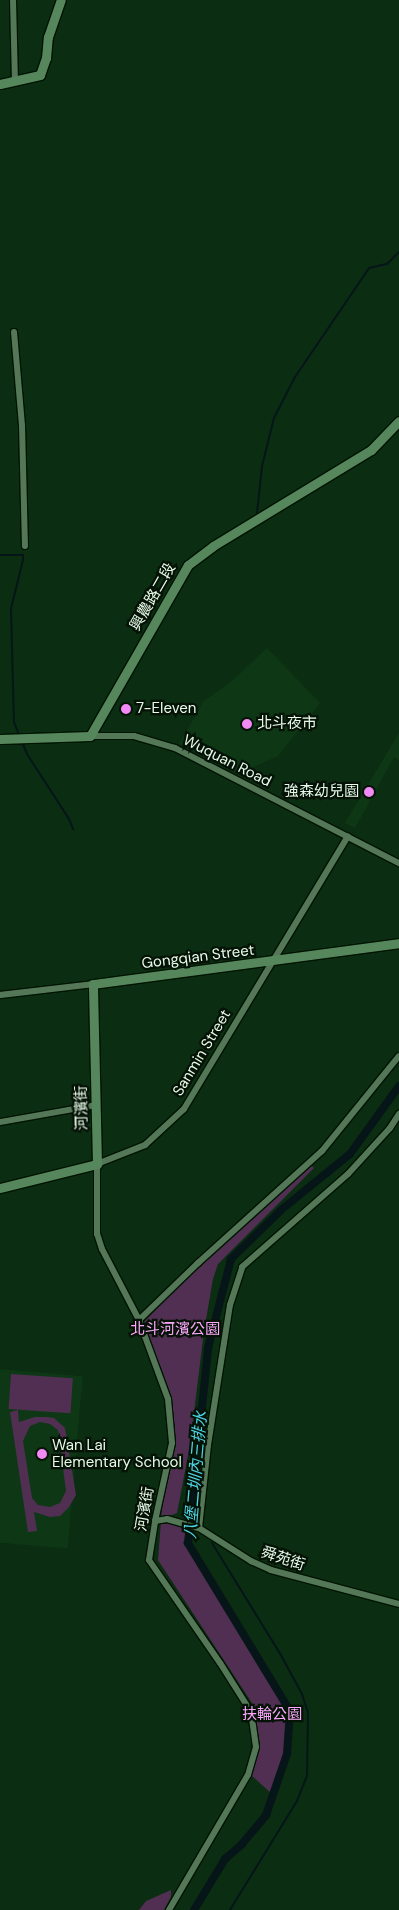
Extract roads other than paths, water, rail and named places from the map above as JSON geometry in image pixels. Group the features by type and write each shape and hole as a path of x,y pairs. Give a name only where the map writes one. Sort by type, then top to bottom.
{"street":[{"path":"13,0 15,81"},
{"path":"0,84 40,75 46,58 48,37 61,0"},
{"path":"14,332 22,425 25,546"},
{"name":"興農路二段","path":"90,736 188,565 213,546 371,450 399,421"},
{"path":"0,739 90,736"},
{"name":"Wuquan Road","path":"90,736 134,736 175,748 399,863"},
{"name":"Sanmin Street","path":"0,1188 97,1164 145,1145 184,1109 348,836"},
{"name":"Gongqian Street","path":"0,995 274,961 399,943"},
{"name":"河濱街","path":"93,984 97,1234 102,1249 139,1320 168,1399 172,1443 155,1521 149,1560 220,1662 251,1712 256,1747 248,1775 169,1910"},
{"path":"139,1320 198,1263 322,1151 399,1056"},
{"path":"0,1122 96,1104"},
{"path":"199,1528 208,1445 230,1305 242,1267 348,1174 390,1128 399,1114"},
{"name":"舜苑街","path":"155,1521 167,1519 199,1528 251,1561 271,1570 399,1604"}],"waterway":[{"path":"257,513 262,466 274,418 295,377 369,268 387,264 399,252"},
{"path":"0,555 23,555 11,609 14,722 19,735"},
{"path":"22,742 27,754 69,819 73,829"},
{"name":"八堡二圳內三排水","path":"194,1910 225,1859 242,1844 266,1815 287,1754 290,1711 188,1543 208,1348 231,1259 281,1210 350,1154 399,1086"},
{"path":"212,1543 282,1657 302,1694 308,1712 307,1776 297,1801 230,1910"}],"place":[{"name":"7-Eleven","path":"126,709"},
{"name":"北斗夜市","path":"247,724"},
{"name":"強森幼兒園","path":"369,792"},
{"name":"Wan Lai Elementary School","path":"42,1454"}],"park label":[{"name":"北斗河濱公園","path":"175,1330"},
{"name":"扶輪公園","path":"272,1715"}]}
